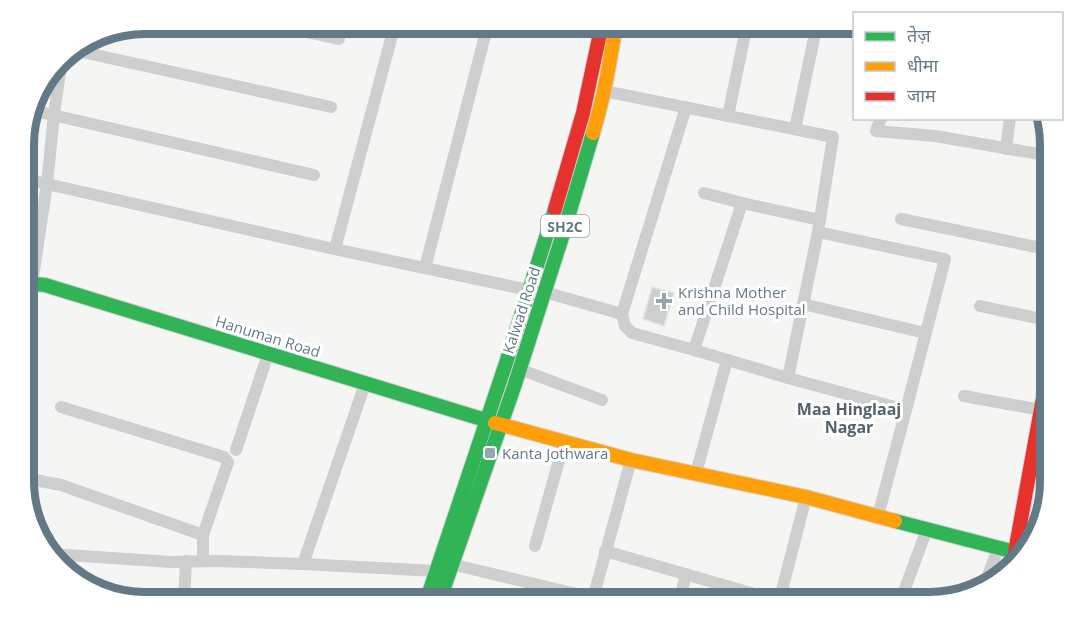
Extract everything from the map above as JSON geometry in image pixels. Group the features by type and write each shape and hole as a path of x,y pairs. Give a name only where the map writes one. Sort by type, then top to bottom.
{"main road":[{"name":"Kalwad Road","path":"429,592 530,290 567,170 600,34"},
{"name":"Kalwad Road","path":"442,592 544,292 599,113 614,34"},
{"path":"584,107 599,113"},
{"name":"Hanuman Road","path":"34,284 45,285 564,443 631,460 806,497 1014,552"},
{"path":"1019,545 1040,416"}],"street":[{"path":"316,34 339,39"},
{"path":"335,249 392,34"},
{"path":"425,268 485,34"},
{"path":"728,116 745,34"},
{"path":"795,129 815,34"},
{"path":"85,53 330,107"},
{"path":"34,252 47,184 60,75"},
{"path":"604,91 833,137 819,226 788,378"},
{"path":"686,107 622,314 625,326 632,333 906,410"},
{"path":"40,112 314,174"},
{"path":"880,120 876,130 935,136 1040,154"},
{"path":"1005,148 1010,120"},
{"path":"34,181 530,290"},
{"path":"704,193 945,259 878,516"},
{"path":"694,350 742,203"},
{"path":"901,219 1040,248"},
{"path":"544,292 622,314"},
{"path":"804,304 925,333"},
{"path":"980,306 1040,319"},
{"path":"236,450 268,354"},
{"path":"696,473 727,360"},
{"path":"519,369 602,399"},
{"path":"303,564 366,384"},
{"path":"964,396 1040,410"},
{"path":"60,407 224,457 228,462 203,535 203,561"},
{"path":"535,546 564,443"},
{"path":"594,591 631,460"},
{"path":"1032,460 1040,462"},
{"path":"34,480 61,486 203,535"},
{"path":"782,591 806,497"},
{"path":"904,591 927,529"},
{"path":"989,574 998,548"},
{"path":"605,551 745,591"},
{"path":"66,557 303,564 436,571"},
{"path":"184,592 186,561"},
{"path":"451,564 559,591"},
{"path":"682,591 686,574"}],"building":[{"path":"652,287 674,293 664,326 643,319"}],"traffic: fast":[{"path":"443,592 514,387 593,133"},
{"path":"429,592 555,209"},
{"path":"34,284 45,285 495,423"},
{"path":"895,521 1014,552"}],"traffic: slow":[{"path":"593,133 604,92 614,34"},
{"path":"495,423 631,460 806,497 895,521"}],"traffic: jam":[{"path":"555,209 583,113 600,34"},
{"path":"1015,550 1040,414"}],"place":[{"name":"Krishna Mother and Child Hospital","path":"664,301"},
{"name":"Kanta Jothwara","path":"490,453"}],"district":[{"name":"Maa Hinglaaj Nagar","path":"849,418"}]}
